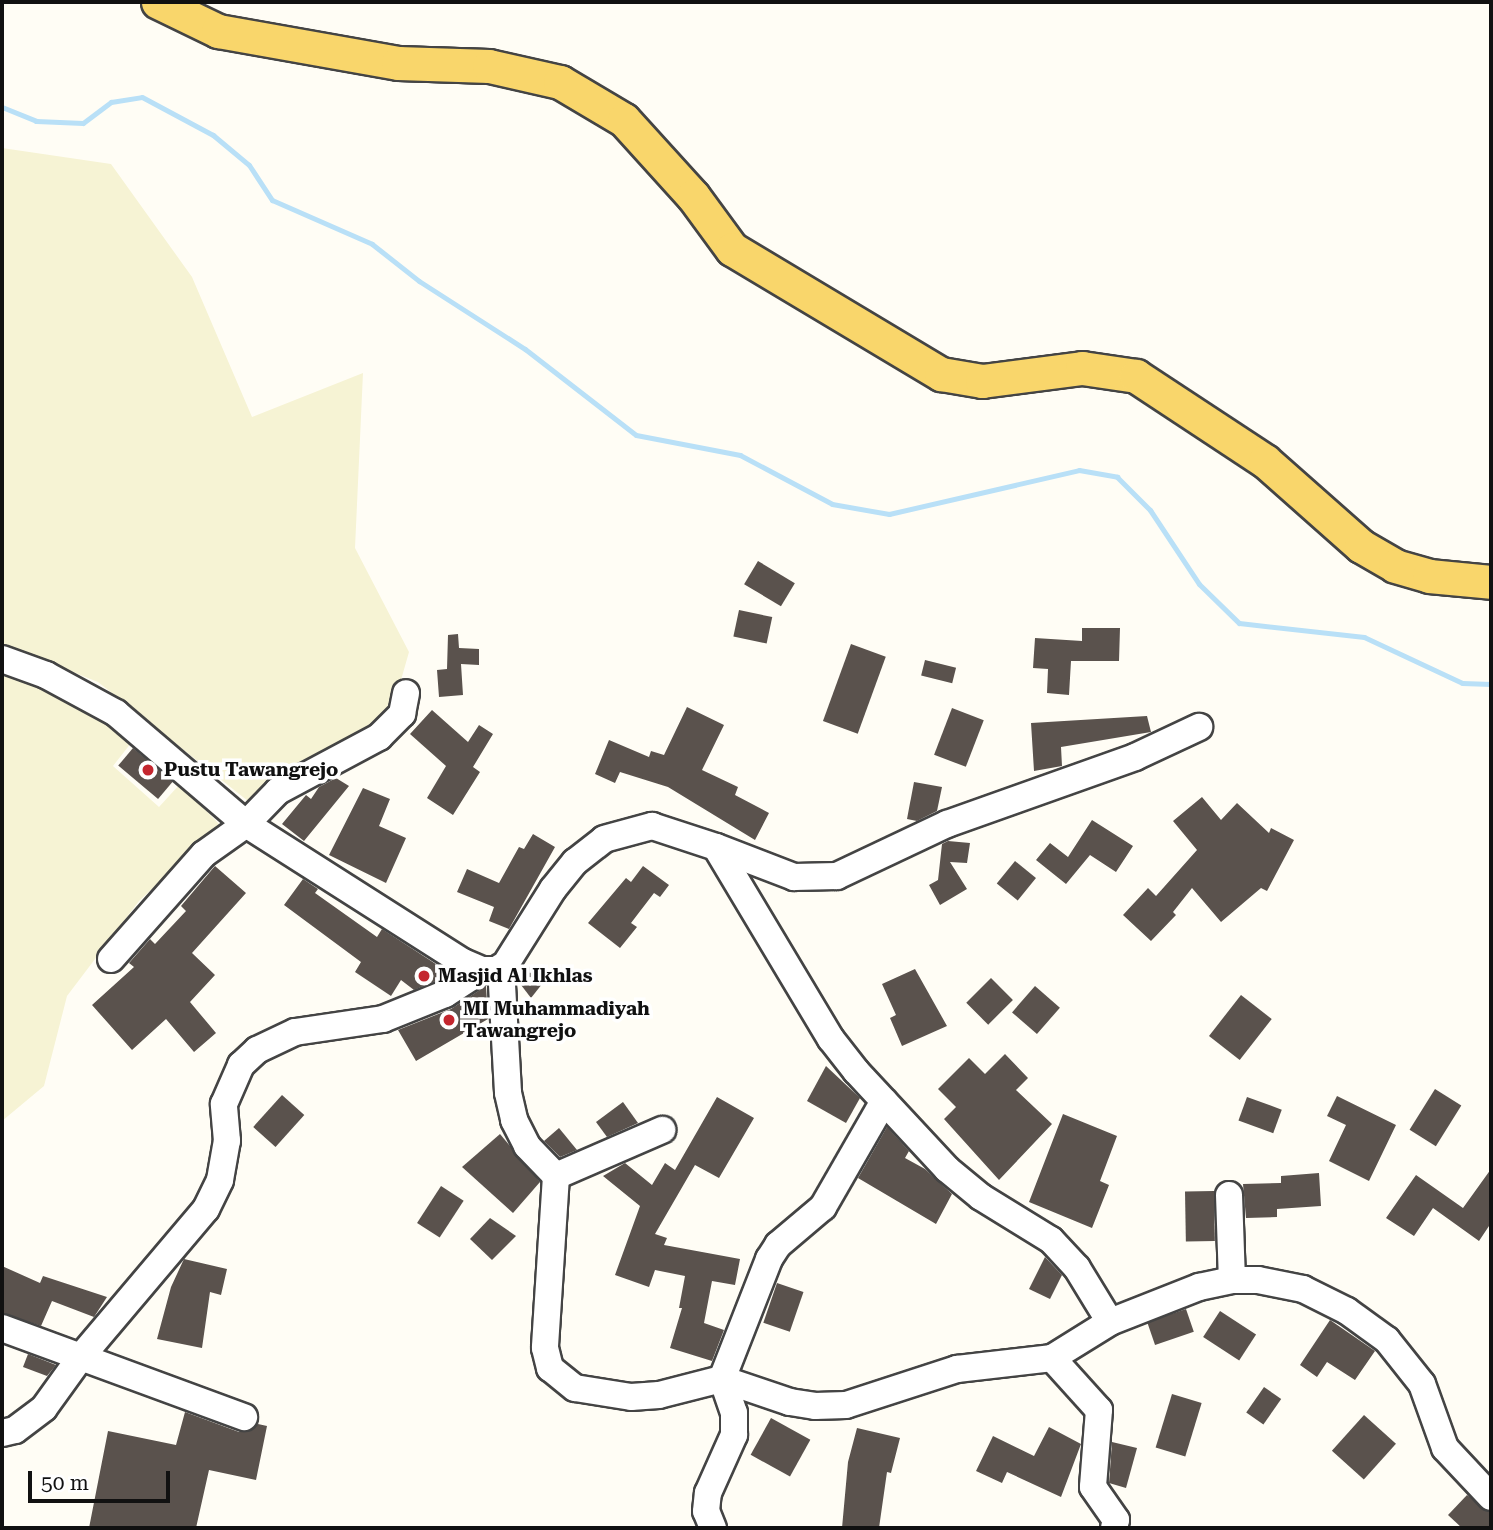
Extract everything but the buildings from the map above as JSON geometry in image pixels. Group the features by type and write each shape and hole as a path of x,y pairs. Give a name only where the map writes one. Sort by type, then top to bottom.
{"main road":[{"path":"158,2 218,31 398,63 489,66 560,82 624,120 693,196 732,249 941,374 982,381 1082,368 1136,376 1265,461 1361,546 1384,559 1429,576 1491,582"}],"street":[{"path":"2,659 46,675 116,713 246,824 463,962 492,969"},
{"path":"111,959 204,854 246,824 278,791 379,737 402,715 406,693"},
{"path":"2,1433 15,1430 44,1408 80,1358 206,1209 220,1180 227,1141 224,1104 241,1065 257,1050 295,1032 383,1019 445,994 492,969 575,862 604,839 652,826 794,877 837,876 947,824 1135,757 1199,727"},
{"path":"716,847 831,1039 947,1169 981,1197 1051,1240 1077,1268 1110,1322"},
{"path":"492,969 514,1120 527,1146 556,1176 545,1348 560,1380 575,1388 631,1396 659,1395 722,1379 790,1402 836,1405 957,1369 1052,1359 1110,1322 1199,1287 1232,1280 1258,1280 1303,1289 1347,1311 1387,1339 1422,1384 1445,1448 1491,1497"},
{"path":"713,1528 706,1511 708,1493 734,1435 734,1413 722,1379 769,1259 823,1207 884,1101"},
{"path":"556,1176 662,1130"},
{"path":"1229,1195 1232,1280"},
{"path":"2,1328 244,1417"},
{"path":"1052,1359 1099,1410 1093,1487 1116,1520 1114,1528"}],"shaded area":[{"path":"2,148 111,164 192,277 252,417 363,373 355,548 409,652 389,722 301,761 248,801 98,682 2,644"},
{"path":"2,669 32,677 135,738 113,766 159,807 180,784 220,825 139,901 67,996 44,1086 2,1121"}],"waterway":[{"path":"2,107 36,121 83,123 111,102 142,97 213,135 249,165 272,200 372,244 419,281 525,349 636,435 740,455 832,504 889,514 1079,470 1117,477 1150,510 1199,584 1239,623 1364,637 1462,683 1491,684"}],"place":[{"name":"Pustu Tawangrejo","path":"148,770"},
{"name":"Masjid Al Ikhlas","path":"424,976"},
{"name":"MI Muhammadiyah Tawangrejo","path":"449,1020"}]}
